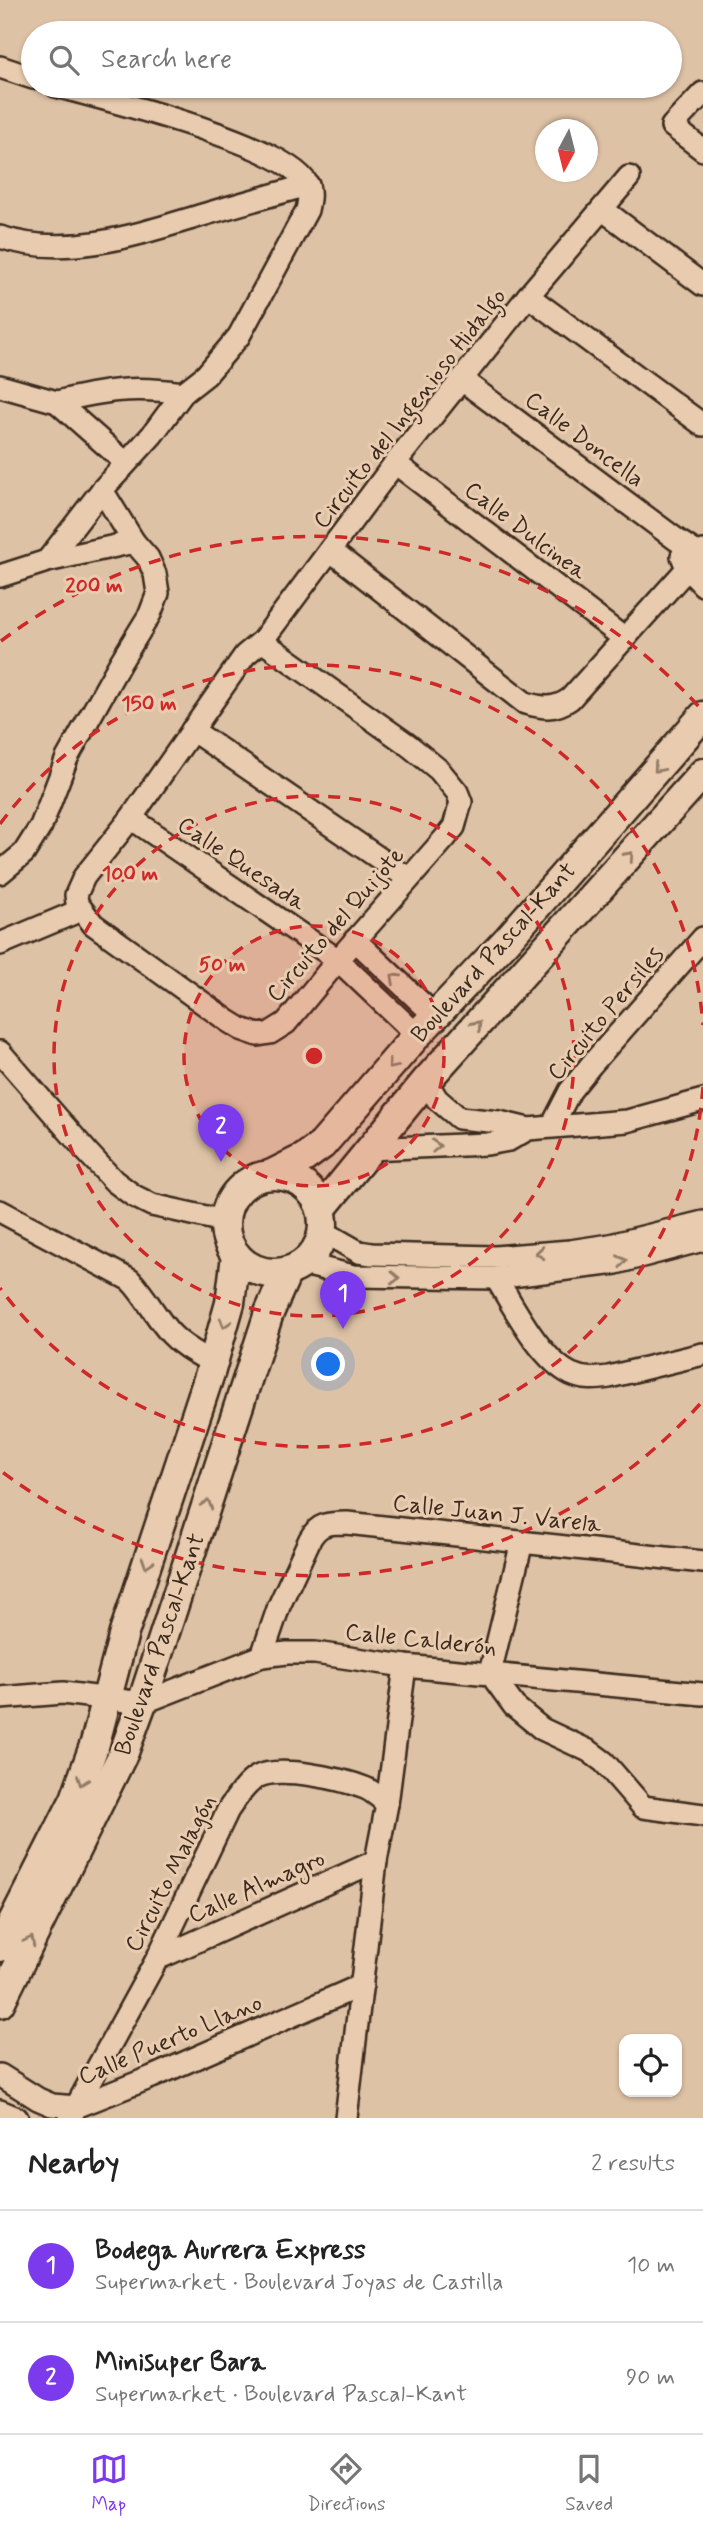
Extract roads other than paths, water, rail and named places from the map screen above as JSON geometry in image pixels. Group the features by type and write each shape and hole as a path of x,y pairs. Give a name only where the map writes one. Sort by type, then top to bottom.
{"street":[{"path":"0,67 21,74"},
{"path":"703,93 672,126 703,150"},
{"path":"47,562 102,490 152,435 183,393 206,375 239,336 307,210 310,197 308,185 288,164 272,155 176,120 98,98"},
{"name":"Circuito del Ingenioso Hidalgo","path":"629,177 528,296 395,463 330,550 525,703 542,708 552,708 570,699 698,557"},
{"path":"0,237 36,246 70,246 110,241 308,185"},
{"path":"602,209 703,285"},
{"path":"528,296 703,425"},
{"name":"Calle Doncella","path":"462,380 698,557 703,585"},
{"path":"0,386 57,402 126,463"},
{"path":"57,402 115,389 147,388 183,393"},
{"name":"Calle Dulcinea","path":"395,463 625,639"},
{"path":"0,873 24,853 41,826 67,758 150,614 158,593 156,574 148,558 134,542 102,490"},
{"path":"0,576 134,542"},
{"path":"0,944 81,910 76,903 76,895 83,877 131,818 245,655 262,641 330,550"},
{"name":"Circuito del Quijote","path":"81,910 120,944 240,1030 258,1035 270,1033 286,1023 454,827 461,802 457,792 439,770 407,744 262,641"},
{"name":"Boulevard Pascal-Kant","path":"272,1174 304,1158 321,1145 426,1026 507,940 703,716"},
{"path":"192,730 408,878"},
{"name":"Boulevard Pascal-Kant","path":"323,1220 368,1149 703,773"},
{"name":"Calle Quesada","path":"131,818 338,960 426,1026"},
{"path":"355,940 426,1026"},
{"path":"507,940 533,963"},
{"name":"Circuito Persiles","path":"552,1126 570,1091 584,1074 698,952"},
{"path":"0,1052 114,1181 152,1205 224,1221"},
{"path":"426,1081 437,1100 459,1118 499,1122 528,1129 627,1121 703,1100"},
{"path":"368,1149 486,1144 509,1140 528,1129"},
{"path":"703,1222 610,1245 495,1257 372,1254 359,1252 323,1220 311,1189 293,1178 272,1174 254,1178 239,1188 229,1203 224,1221 227,1240 236,1256 250,1268 268,1273 296,1268 353,1276 496,1278 616,1263 703,1240"},
{"path":"0,1211 130,1280 182,1345 213,1363"},
{"path":"296,1268 317,1250 323,1220"},
{"name":"Boulevard Pascal-Kant","path":"0,1947 75,1799 96,1743 124,1633 213,1363 230,1303 236,1256"},
{"name":"Boulevard Pascal-Kant","path":"0,2003 119,1763 142,1703 269,1313 296,1268"},
{"path":"496,1278 539,1345 557,1364 579,1377 609,1377 703,1354"},
{"name":"Calle Juan J. Varela","path":"262,1656 279,1606 316,1530 331,1523 703,1562"},
{"path":"522,1542 490,1672 514,1706 542,1729 589,1751 604,1762 643,1807 703,1815"},
{"name":"Calle Calderón","path":"142,1703 262,1656 287,1653 315,1653 405,1666 703,1694"},
{"path":"326,2118 346,2113 376,1861 387,1804 405,1666"},
{"path":"0,1698 63,1693 142,1703"},
{"name":"Circuito Malagón","path":"73,2112 157,1959 228,1810 239,1794 257,1777 274,1773 300,1774 367,1789 387,1804"},
{"name":"Calle Almagro","path":"157,1959 376,1861"},
{"name":"Calle Puerto Llano","path":"0,2075 38,2099 73,2112 362,1985"},
{"path":"0,2110 18,2118"}],"place":[{"name":"Minisuper Bara","path":"221,1162"},
{"name":"Bodega Aurrera Express","path":"343,1329"}]}
